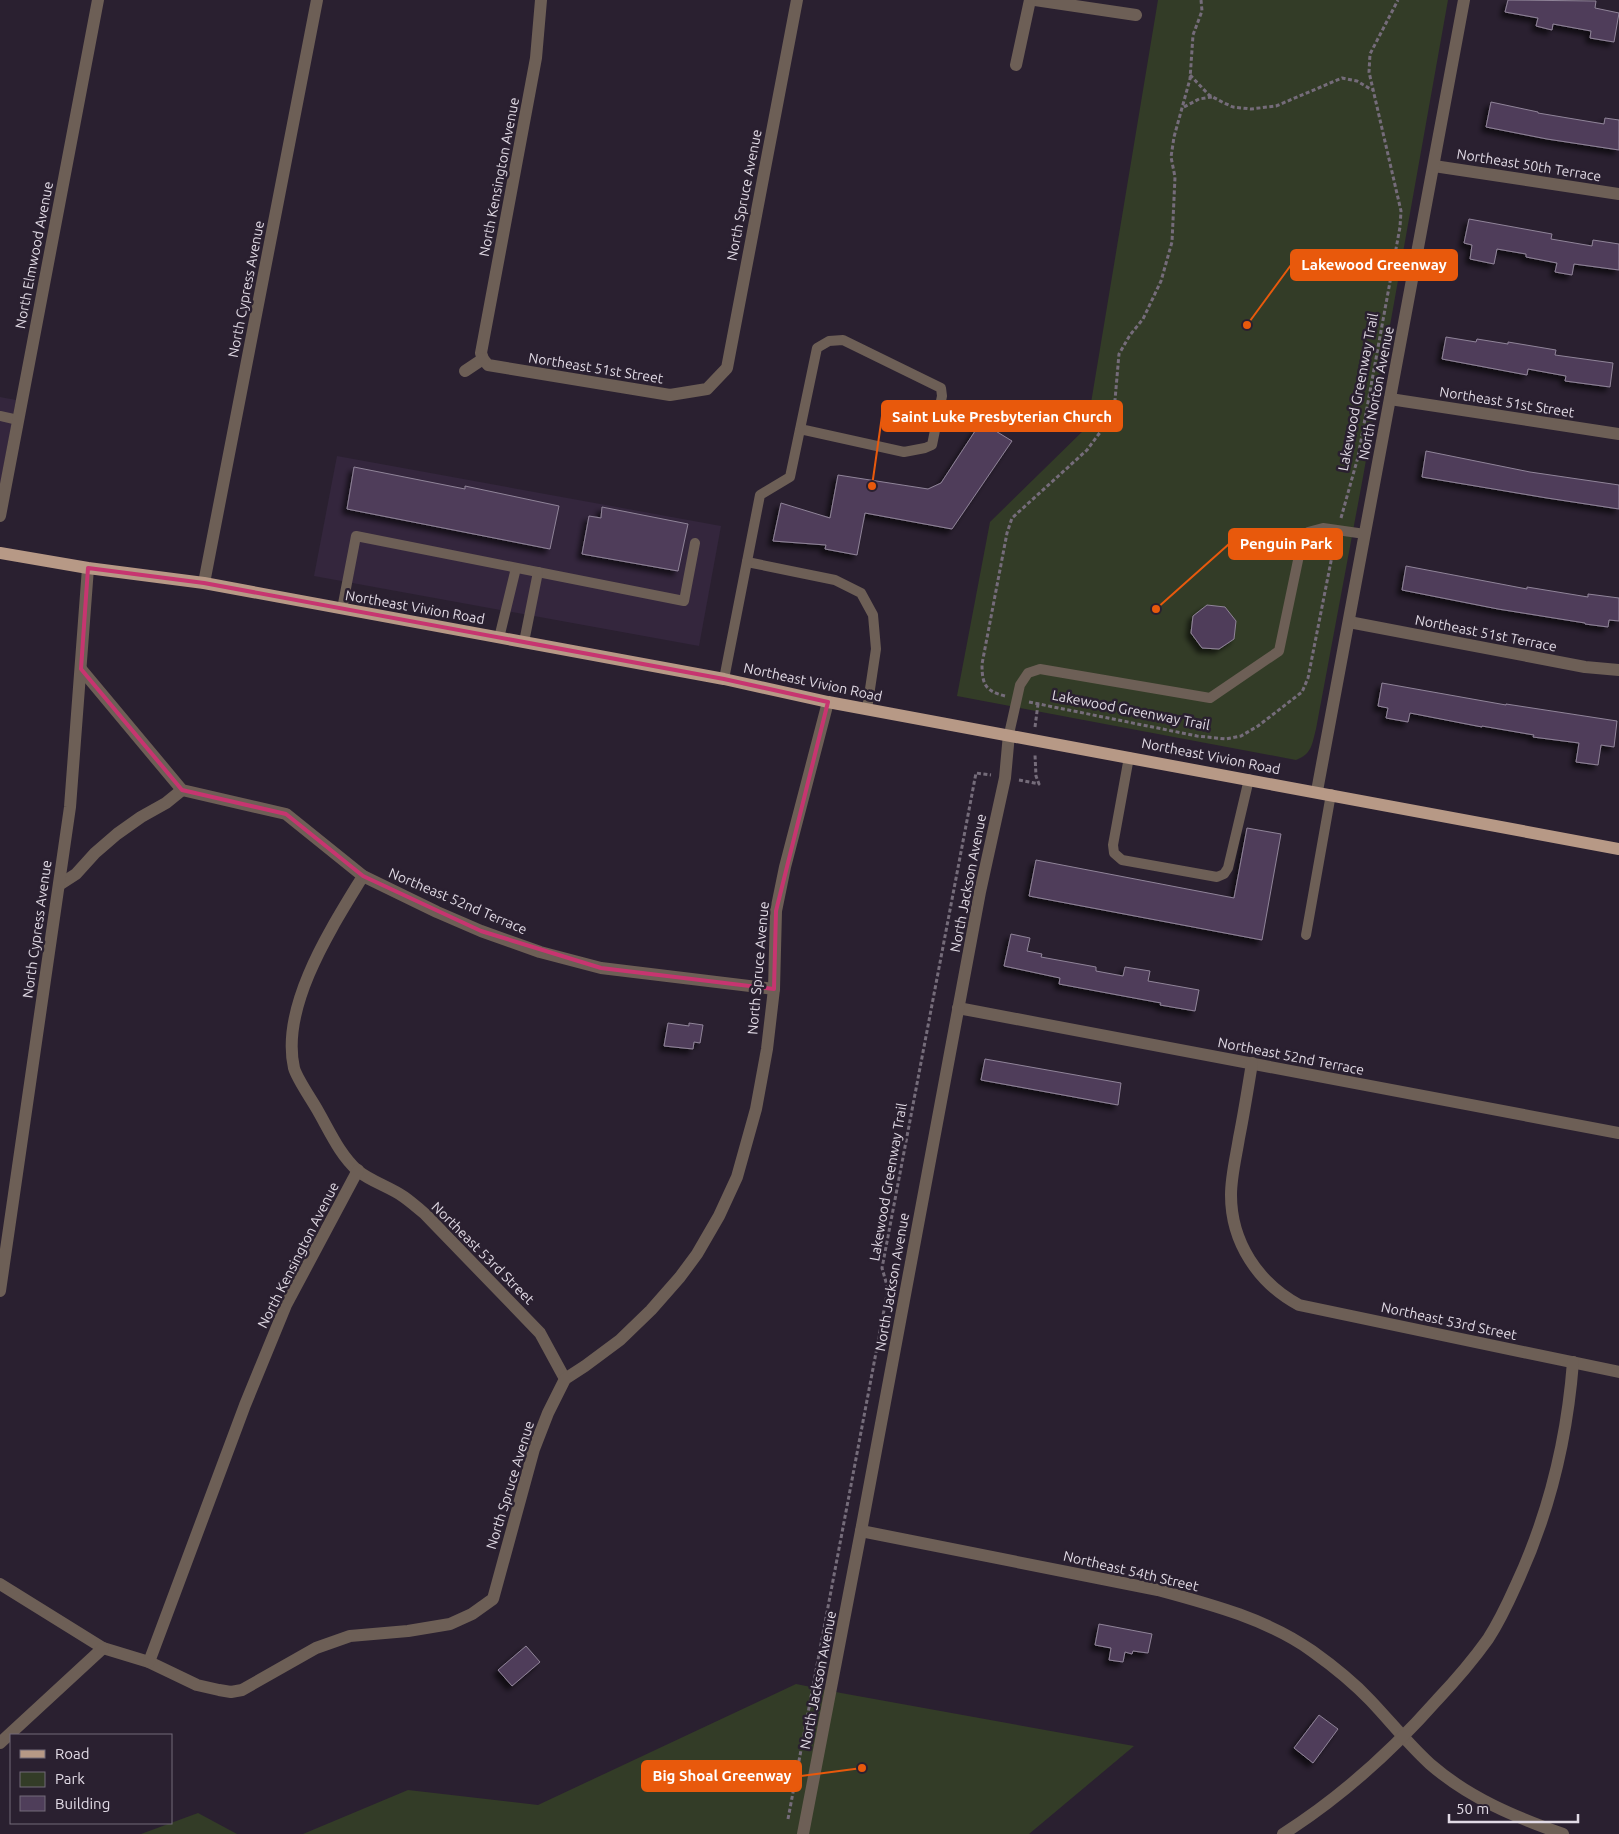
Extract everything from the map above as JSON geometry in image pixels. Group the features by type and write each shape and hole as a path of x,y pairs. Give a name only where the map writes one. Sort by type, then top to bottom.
{"main road":[{"name":"Northeast Vivion Road","path":"0,552 88,568 204,583 724,679 828,702 1129,756 1619,849"}],"street":[{"name":"North Elmwood Avenue","path":"0,516 98,0"},
{"name":"North Cypress Avenue","path":"204,583 318,0"},
{"name":"North Kensington Avenue","path":"483,360 481,352 536,58 541,0"},
{"name":"North Spruce Avenue","path":"707,389 726,368 797,0"},
{"path":"1016,65 1030,0"},
{"path":"1036,0 1136,16"},
{"name":"North Norton Avenue","path":"1317,791 1464,0"},
{"name":"Northeast 50th Terrace","path":"1434,166 1619,194"},
{"path":"465,371 483,360"},
{"name":"Northeast 51st Street","path":"483,360 488,365 670,395 707,389"},
{"name":"Northeast 51st Street","path":"1390,399 1619,434"},
{"name":"North Cypress Avenue","path":"0,1291 70,807 88,568"},
{"name":"Northeast 51st Terrace","path":"1349,622 1585,667 1619,670"},
{"path":"59,884 76,874 117,834 141,817 166,803 182,790 81,669"},
{"name":"North Spruce Avenue","path":"104,1648 149,1662 197,1685 231,1692 242,1690 316,1648 350,1636 408,1631 450,1624 472,1614 493,1598 534,1449 548,1413 565,1379 620,1340 651,1310 680,1277 697,1254 719,1216 737,1177 753,1118 767,1049 774,989 776,911 785,867 828,702"},
{"name":"North Jackson Avenue","path":"803,1834 862,1531 980,892 1005,778 1009,734"},
{"name":"Northeast 52nd Terrace","path":"182,790 286,814 363,876 481,930 540,952 601,968 774,989"},
{"path":"358,1170 340,1150 294,1069 292,1038 296,1010 316,958 334,923 363,876"},
{"name":"Northeast 52nd Terrace","path":"958,1008 1619,1133"},
{"name":"Northeast 53rd Street","path":"1252,1063 1232,1180 1231,1205 1236,1230 1245,1254 1277,1292 1299,1305 1619,1372"},
{"name":"North Kensington Avenue","path":"149,1662 245,1405 282,1314 358,1170"},
{"name":"Northeast 53rd Street","path":"358,1170 370,1179 404,1197 432,1221 540,1333 565,1379"},
{"path":"1283,1834 1309,1818 1366,1772 1403,1738 1457,1678 1488,1638 1509,1601 1542,1522 1564,1440 1574,1362"},
{"name":"Northeast 54th Street","path":"862,1531 1158,1590 1202,1602 1245,1617 1287,1636 1341,1673 1370,1699 1403,1738 1430,1764 1458,1785 1488,1804 1563,1834"},
{"path":"0,1584 104,1648 0,1742"}],"lane":[{"path":"724,679 760,495 790,477 800,428 817,348 829,341 843,340 941,388 942,396 932,444 925,448 904,452 800,428"},
{"path":"0,416 18,420"},
{"path":"1009,734 1020,685 1028,672 1040,669 1210,698 1279,651 1301,546 1308,532 1323,528 1365,534"},
{"path":"342,609 356,536 684,600 695,543"},
{"path":"747,562 835,580 861,593 873,615 876,649 867,709"},
{"path":"499,638 516,568"},
{"path":"524,642 538,572"},
{"path":"1129,756 1113,845 1114,853 1122,860 1217,877 1224,874 1228,868 1249,779"},
{"path":"1306,935 1331,794"}],"path":[{"path":"1017,699 996,694 987,689 982,678 982,664 1007,534 1012,518 1088,450 1110,419 1115,400 1119,354 1142,319 1161,281 1172,242 1175,177 1171,157 1174,136 1183,108 1190,75 1193,34 1202,11 1201,0"},
{"name":"Lakewood Greenway Trail","path":"1038,704 1197,736 1226,739 1240,736 1258,726 1302,692 1308,678 1337,530 1358,457 1400,227 1401,210 1369,72 1370,54 1398,0"},
{"path":"1190,75 1213,97 1232,107 1251,109 1276,106 1342,78 1357,80 1373,91"},
{"path":"1183,108 1198,99 1213,97"},
{"name":"Lakewood Greenway Trail","path":"788,1819 888,1289 882,1268 976,773 993,776"},
{"path":"1026,782 1039,784 1036,776"}],"highlighted area":[{"path":"88,568 204,583 724,679 828,702 776,911 774,989 601,968 481,931 363,876 286,814 182,790 81,669"}],"shaded area":[{"path":"0,397 16,400 0,486"},
{"path":"337,456 721,526 699,646 314,576"}],"green space":[{"path":"1158,0 1448,0 1316,729 1308,752 1296,760 957,696 990,522 1087,427"},
{"path":"796,1684 1134,1746 1029,1834 303,1834 408,1790 538,1805"},
{"path":"198,1813 237,1834 141,1834"}],"building":[{"path":"1508,0 1596,1 1595,8 1619,13 1614,42 1590,38 1591,31 1553,24 1552,30 1536,26 1538,18 1505,12"},
{"path":"1491,102 1538,113 1604,124 1605,118 1619,120 1619,150 1486,127"},
{"path":"1469,219 1552,234 1551,239 1592,246 1593,240 1619,244 1619,270 1574,264 1572,275 1555,272 1557,263 1526,257 1526,254 1497,249 1494,264 1470,259 1472,245 1464,243"},
{"path":"1446,337 1476,342 1477,339 1508,344 1508,342 1556,350 1555,355 1613,363 1610,387 1565,381 1566,376 1528,369 1527,375 1442,359"},
{"path":"981,422 1012,441 952,529 865,513 857,555 825,549 826,545 773,541 781,503 830,518 838,475 928,489 941,483"},
{"path":"1426,451 1530,472 1619,485 1619,509 1422,477"},
{"path":"354,467 465,489 465,486 559,506 550,549 347,509"},
{"path":"602,507 688,524 678,571 582,554 589,516 601,518"},
{"path":"1406,566 1527,589 1527,587 1588,597 1588,594 1619,598 1619,621 1609,620 1608,627 1585,624 1402,590"},
{"path":"1207,605 1225,607 1236,621 1234,639 1219,649 1202,648 1191,633 1193,616"},
{"path":"1382,683 1506,705 1617,721 1614,747 1601,745 1598,765 1576,762 1579,743 1533,737 1534,735 1410,713 1408,722 1386,718 1388,708 1378,706"},
{"path":"1247,828 1281,834 1262,940 1029,896 1036,860 1234,898"},
{"path":"1011,934 1030,938 1027,951 1042,954 1041,957 1096,967 1096,971 1123,976 1125,967 1150,971 1148,981 1199,990 1195,1011 1059,984 1060,978 1004,966"},
{"path":"668,1023 689,1026 689,1023 703,1025 700,1043 694,1042 693,1049 664,1046"},
{"path":"985,1059 1121,1083 1118,1105 981,1080"},
{"path":"1099,1624 1152,1634 1148,1653 1133,1651 1132,1654 1125,1652 1123,1662 1109,1660 1111,1648 1095,1645"},
{"path":"526,1646 540,1662 512,1686 498,1670"},
{"path":"1319,1715 1338,1729 1313,1763 1294,1748"}],"place":[{"name":"Lakewood Greenway","path":"1247,325"},
{"name":"Saint Luke Presbyterian Church","path":"872,486"},
{"name":"Penguin Park","path":"1156,609"},
{"name":"Big Shoal Greenway","path":"862,1768"}]}
